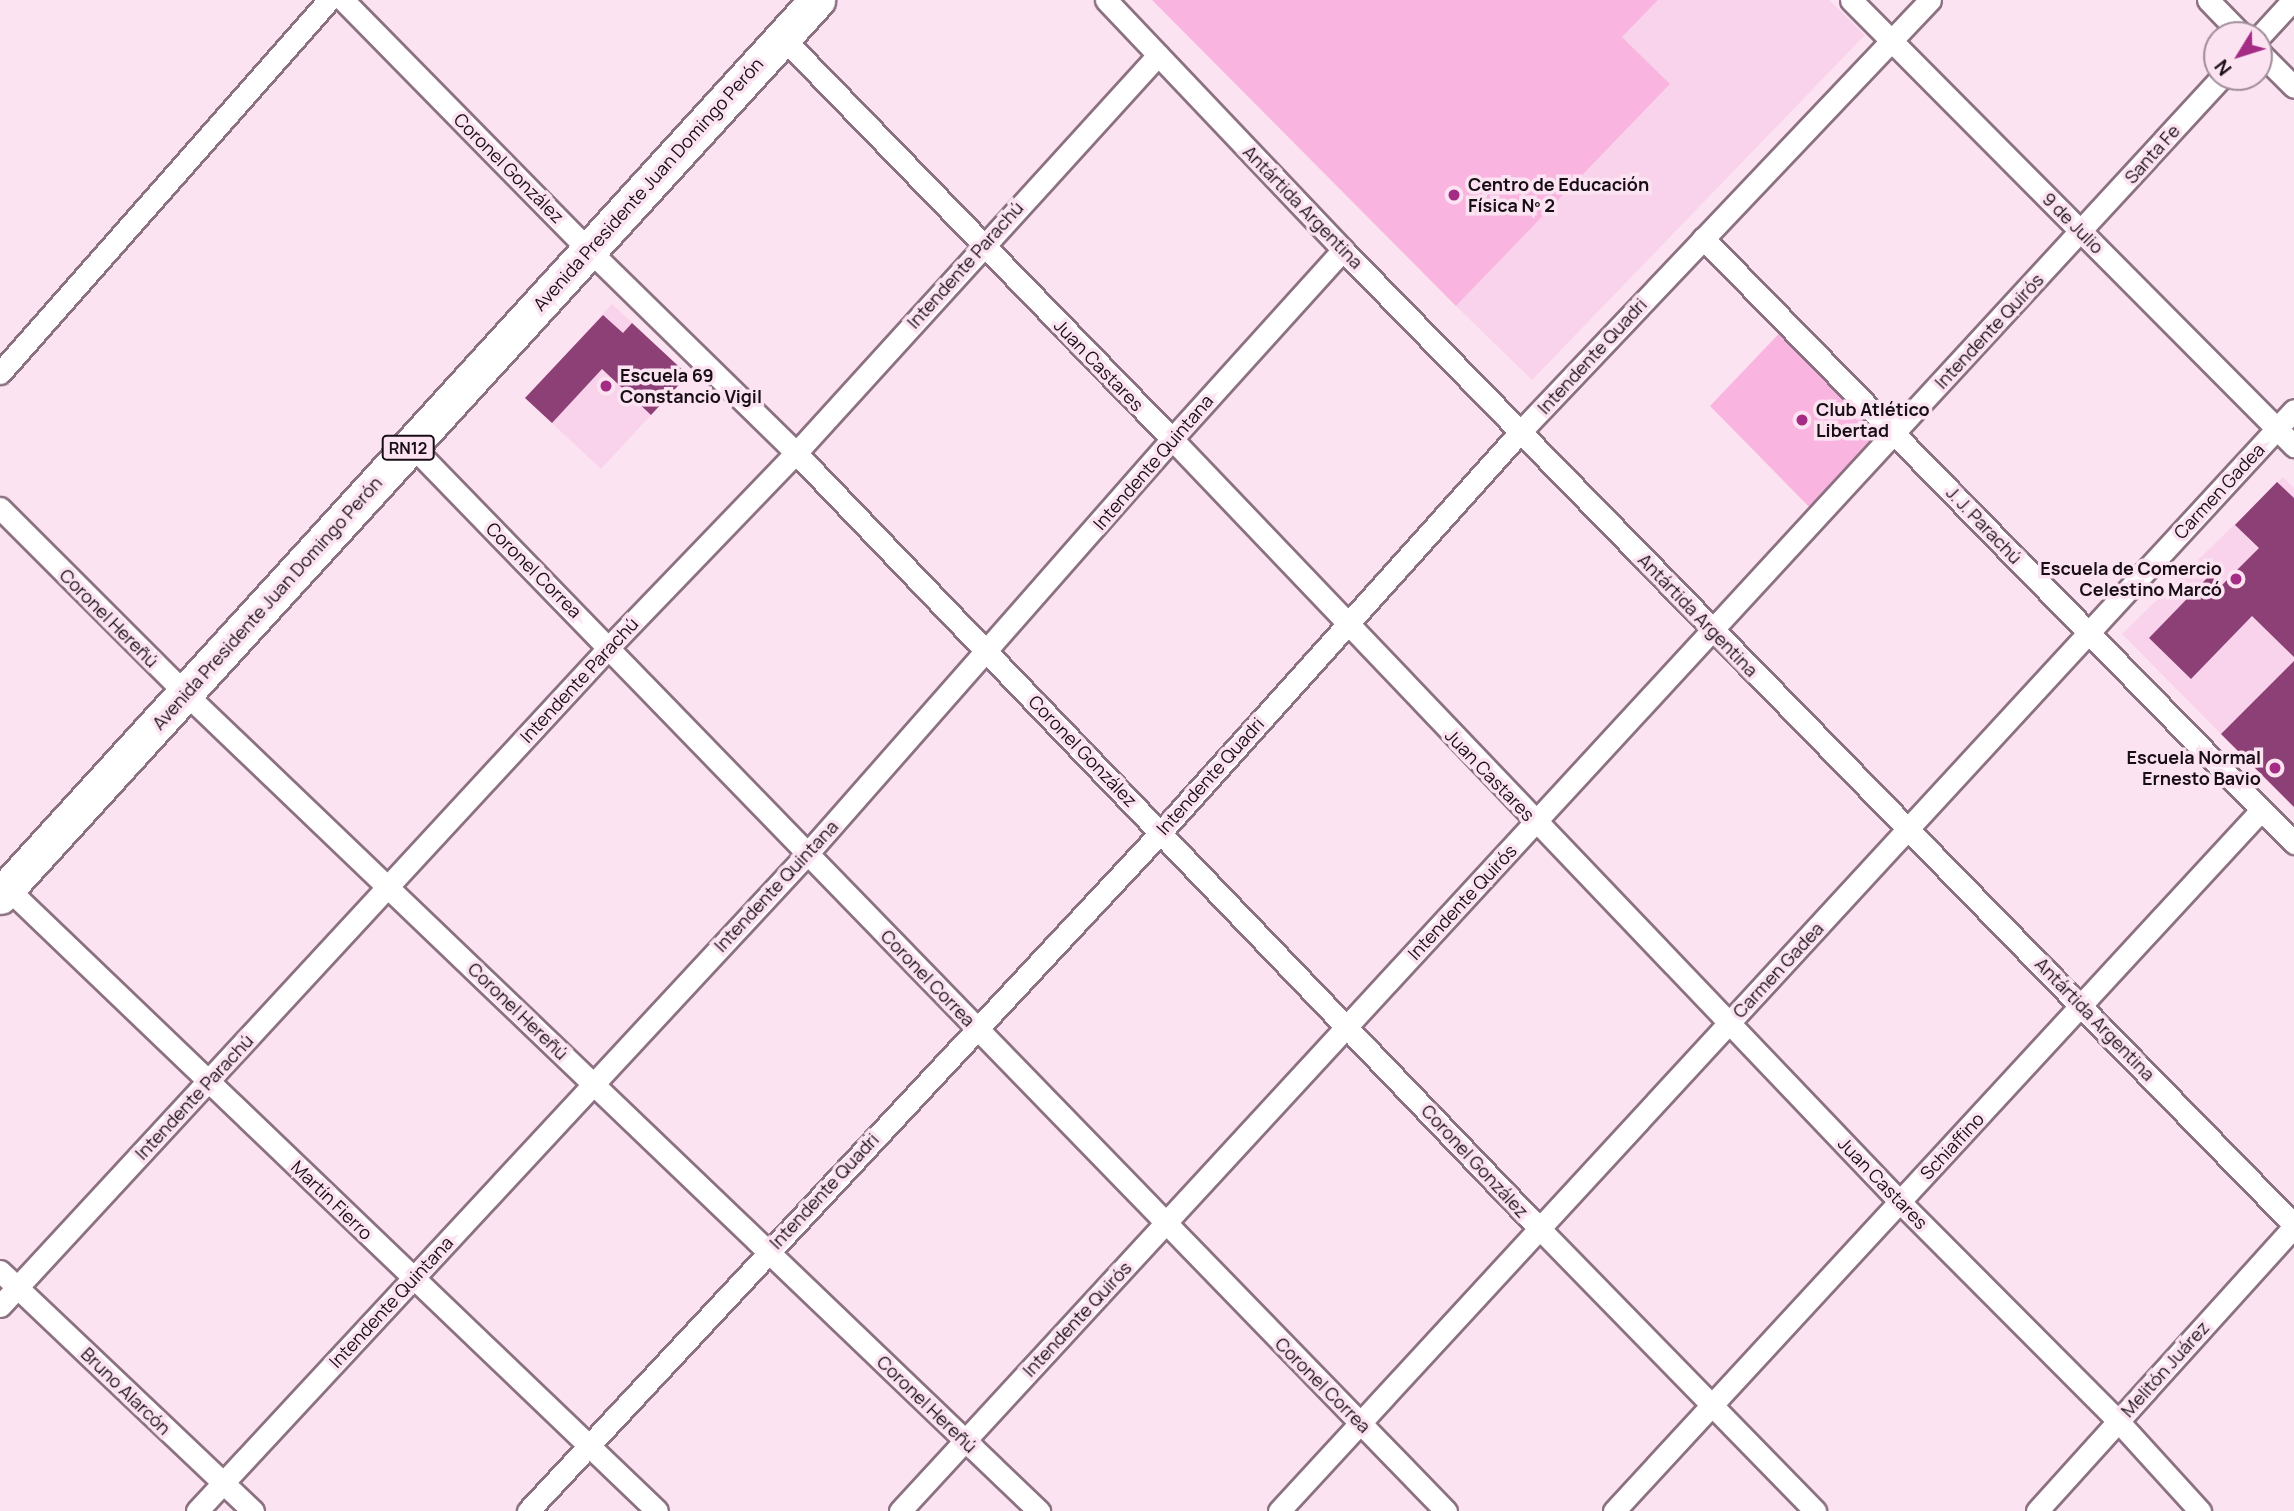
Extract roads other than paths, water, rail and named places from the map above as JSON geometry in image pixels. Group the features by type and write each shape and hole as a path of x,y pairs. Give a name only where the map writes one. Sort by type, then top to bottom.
{"highway":[{"name":"Avenida Presidente Juan Domingo Perón","path":"4,892 817,0"}],"street":[{"path":"2,366 329,0"},
{"name":"Coronel González","path":"343,0 589,250 796,453 1540,1229 1815,1511"},
{"name":"Antártida Argentina","path":"1106,0 1343,250 1712,631 1910,828 2294,1226"},
{"name":"9 de Julio","path":"1852,0 2294,446"},
{"name":"Intendente Quadri","path":"528,1511 976,1027 1161,832 1521,431 1930,0"},
{"path":"2208,0 2228,21"},
{"path":"2273,22 2293,0"},
{"name":"Juan Castares","path":"782,37 1172,439 1900,1202 2118,1421 2200,1511"},
{"name":"Intendente Parachú","path":"0,1306 610,646 796,453 982,245 1158,55"},
{"path":"2273,66 2294,87"},
{"name":"Santa Fe","path":"2081,232 2209,91"},
{"name":"Intendente Quirós","path":"900,1511 2081,232"},
{"name":"J. J. Parachú","path":"1703,238 2294,843"},
{"name":"Intendente Quintana","path":"197,1511 807,854 1172,439 1343,250"},
{"name":"Carmen Gadea","path":"1279,1511 2294,410"},
{"name":"Coronel Correa","path":"411,445 610,646 807,854 1446,1511"},
{"name":"Coronel Hereñú","path":"0,508 185,693 1039,1511"},
{"name":"Schiaffino","path":"1614,1511 2261,810"},
{"name":"Martín Fierro","path":"4,892 208,1081 657,1511"},
{"name":"Melitón Juárez","path":"2037,1511 2294,1226"},
{"name":"Bruno Alarcón","path":"0,1270 253,1511"}],"place":[{"name":"Centro de Educación Física Nº 2","path":"1454,195"},
{"name":"Escuela 69 Constancio Vigil","path":"606,386"},
{"name":"Club Atlético Libertad","path":"1802,420"},
{"name":"Escuela de Comercio Celestino Marcó","path":"2236,579"},
{"name":"Escuela Normal Ernesto Bavio","path":"2275,768"}]}
